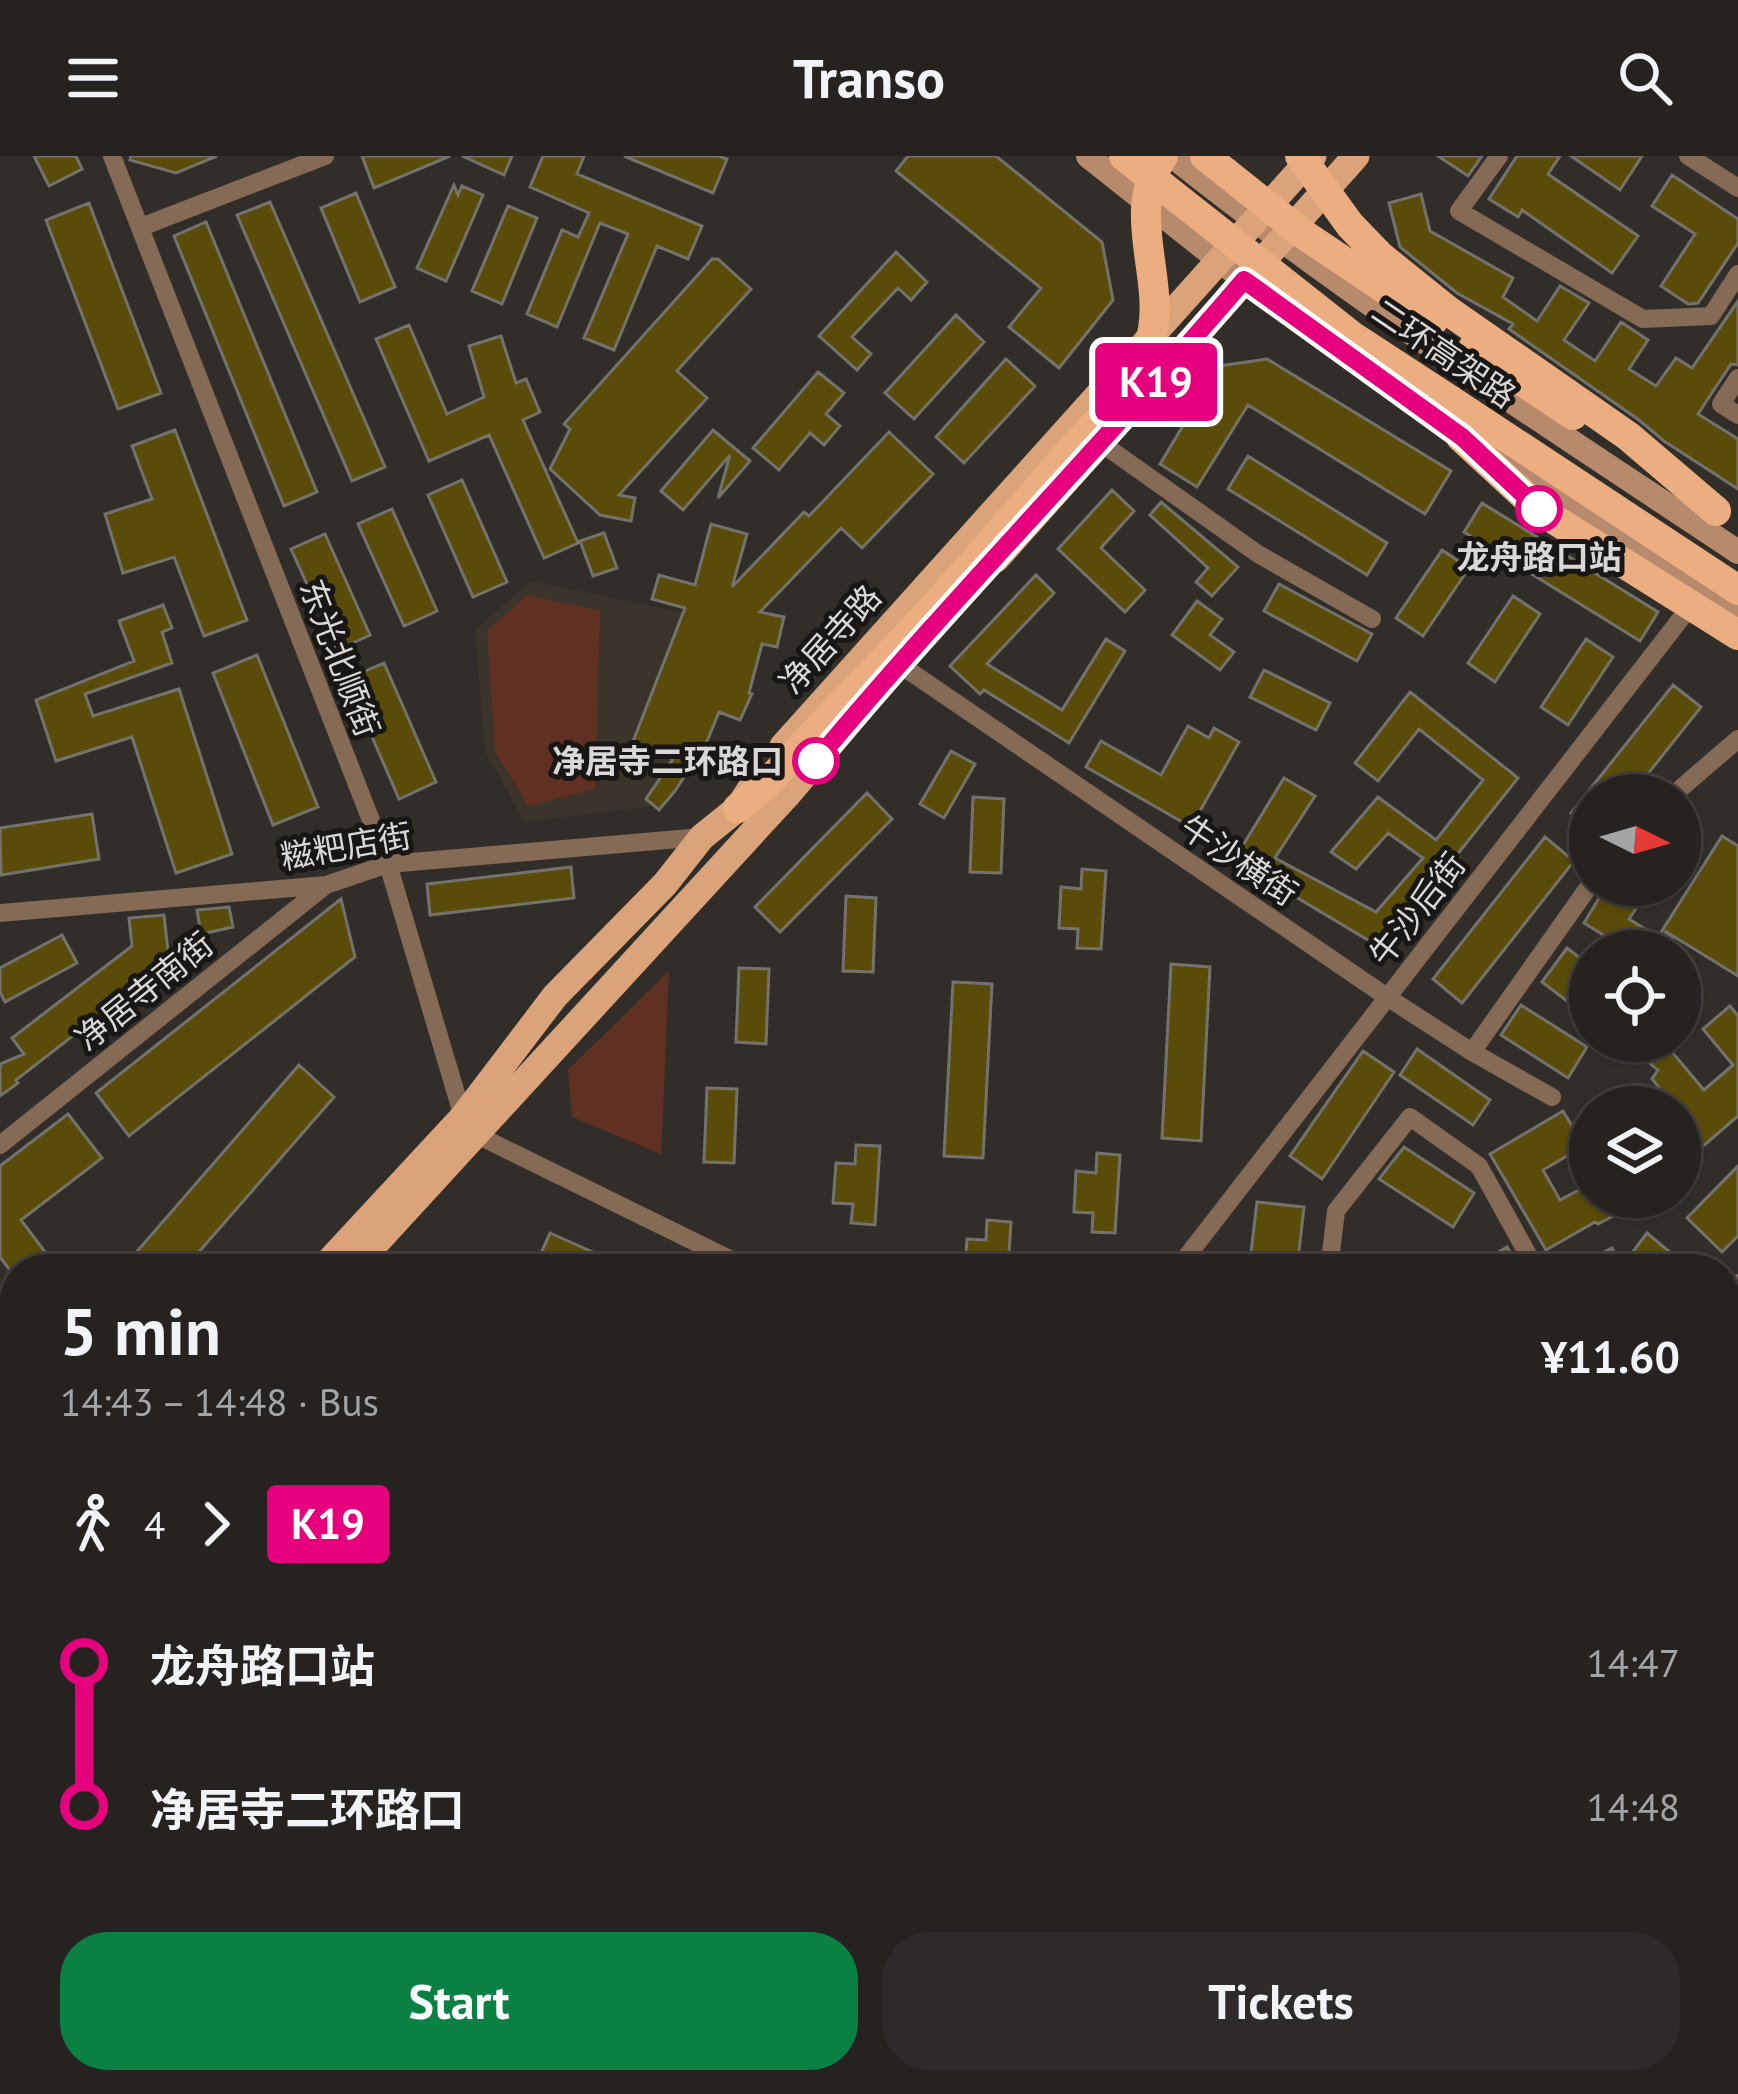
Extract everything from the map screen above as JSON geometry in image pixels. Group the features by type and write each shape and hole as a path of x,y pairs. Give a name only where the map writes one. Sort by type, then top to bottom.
{"highway":[{"name":"二环高架路","path":"1124,156 1352,336 1738,590"},
{"path":"738,808 938,603 1139,369 1150,344 1154,314 1146,193 1162,156"},
{"name":"二环高架路","path":"1205,156 1303,234 1727,518"},
{"path":"1300,156 1350,225 1380,256 1448,310 1628,436 1727,518"},
{"path":"1462,437 1541,511 1738,635"}],"main road":[{"path":"1088,156 1244,280 1462,437 1738,606"},
{"path":"1172,156 1279,241 1738,552"},
{"name":"净居寺路","path":"364,1254 470,1126 555,996 665,884 702,837 738,808 763,769 1313,156"},
{"name":"净居寺路","path":"338,1254 470,1126 789,794 898,664 1356,156"}],"street":[{"name":"东光北顺街","path":"112,156 388,864 470,1126"},
{"path":"141,227 325,156"},
{"path":"1499,156 1460,211 1643,319 1711,316 1738,274"},
{"path":"1688,156 1738,188"},
{"path":"1738,378 1721,404 1738,415"},
{"path":"1100,443 1258,554 1372,619"},
{"name":"牛沙后街","path":"1189,1254 1705,586"},
{"name":"牛沙横街","path":"898,664 1387,997 1552,1097"},
{"path":"1697,774 1738,739"},
{"name":"糍粑店街","path":"0,913 326,885 388,864 702,837"},
{"name":"净居寺南街","path":"0,1145 326,885"},
{"path":"1472,1052 1575,906"},
{"path":"1332,1254 1336,1211 1410,1117 1479,1166 1528,1254"},
{"path":"470,1126 721,1254"}],"shaded area":[{"path":"531,581 719,620 697,747 654,806 524,822 485,751 475,629"},
{"path":"527,595 600,611 595,789 528,806 495,751 487,631"},
{"path":"669,971 661,1154 572,1117 568,1070"}],"building":[{"path":"34,156 76,156 82,169 49,186"},
{"path":"131,156 217,156 176,173 130,160"},
{"path":"362,156 450,156 374,188"},
{"path":"462,156 512,156 504,175"},
{"path":"543,156 584,156 577,174 702,226 688,259 657,246 614,350 584,338 628,234 600,223 557,327 527,314 562,230 578,237 589,213 530,187"},
{"path":"624,156 718,156 727,159 713,193"},
{"path":"908,156 996,156 1102,242 1113,300 1059,368 1009,327 1041,288 896,171"},
{"path":"1438,156 1482,156 1468,176"},
{"path":"1517,156 1560,156 1548,174 1638,236 1612,273 1522,210 1518,217 1489,199"},
{"path":"1571,156 1642,156 1620,190"},
{"path":"1672,175 1738,219 1738,243 1698,303 1688,304 1661,286 1695,234 1652,206"},
{"path":"454,185 458,195 462,186 483,195 446,281 417,268"},
{"path":"356,193 395,287 360,302 321,208"},
{"path":"1421,194 1430,231 1513,278 1503,297 1537,321 1560,286 1589,303 1564,340 1595,361 1621,322 1648,340 1629,369 1656,386 1676,358 1692,368 1738,301 1738,365 1731,364 1698,414 1738,439 1738,489 1509,329 1513,324 1457,293 1400,247 1389,203"},
{"path":"270,202 385,467 352,481 237,215"},
{"path":"89,203 161,393 118,409 46,220"},
{"path":"508,206 537,218 502,304 472,291"},
{"path":"206,222 317,492 284,506 174,236"},
{"path":"896,252 927,282 911,300 898,288 852,337 871,354 857,370 819,336"},
{"path":"712,259 718,259 751,289 677,371 707,398 619,495 635,498 631,521 600,515 550,469 570,429 564,424"},
{"path":"956,315 984,342 914,419 885,393"},
{"path":"409,325 447,414 484,397 469,346 501,336 516,383 526,379 540,412 523,420 578,543 544,558 489,435 429,461 376,339"},
{"path":"1006,359 1035,386 964,463 936,437"},
{"path":"1267,359 1451,471 1425,514 1248,405 1197,487 1160,464 1219,366"},
{"path":"818,372 844,393 826,414 840,426 824,445 810,433 779,470 753,448"},
{"path":"175,430 247,620 204,636 174,557 123,573 105,514 152,499 132,446"},
{"path":"713,430 750,461 718,498 730,455 683,510 661,491"},
{"path":"889,432 933,474 862,548 841,528 760,612 784,617 777,647 762,644 752,694 740,720 719,712 708,739 659,810 646,799 673,759 632,744 685,608 652,599 659,575 695,585 711,524 747,534 732,587"},
{"path":"1248,456 1387,543 1367,575 1228,489"},
{"path":"462,480 507,582 473,597 428,495"},
{"path":"1112,490 1134,511 1101,548 1145,590 1125,612 1058,549"},
{"path":"1161,502 1238,567 1212,596 1196,582 1208,568 1150,515"},
{"path":"1482,503 1658,612 1640,641 1464,532"},
{"path":"392,509 437,611 404,626 358,524"},
{"path":"604,533 617,568 593,576 580,541"},
{"path":"325,534 370,635 337,650 291,549"},
{"path":"1442,550 1469,568 1423,636 1396,618"},
{"path":"1036,575 1054,593 987,664 1062,710 1106,639 1125,651 1069,743 984,690 980,694 950,666"},
{"path":"1279,584 1372,634 1357,661 1264,611"},
{"path":"1513,596 1540,614 1495,682 1468,663"},
{"path":"1197,601 1222,619 1210,635 1234,652 1220,670 1172,635"},
{"path":"163,605 172,628 162,632 172,663 85,694 93,716 179,689 232,854 176,873 132,737 56,761 36,700 134,661 119,621"},
{"path":"1586,639 1613,657 1568,725 1541,707"},
{"path":"257,655 318,807 273,825 213,673"},
{"path":"384,663 436,782 399,799 347,679"},
{"path":"1264,670 1330,703 1316,730 1250,697"},
{"path":"1673,685 1701,707 1648,774 1602,774"},
{"path":"1410,692 1518,778 1383,949 1234,860 1284,778 1315,796 1275,858 1376,912 1423,858 1388,833 1356,869 1331,852 1378,797 1436,840 1483,780 1419,729 1378,781 1355,763"},
{"path":"1188,726 1209,738 1214,728 1239,742 1191,827 1086,767 1101,741 1161,775"},
{"path":"951,751 975,764 944,818 920,804"},
{"path":"867,793 892,819 780,932 755,907"},
{"path":"973,797 1004,799 1001,873 970,872"},
{"path":"92,814 99,859 1,875 0,828"},
{"path":"1722,836 1738,846 1738,976 1701,953 1701,930 1662,930 1678,906 1701,906 1701,869"},
{"path":"1545,837 1569,857 1569,867 1462,1003 1433,979"},
{"path":"571,867 574,898 430,915 427,884"},
{"path":"1082,869 1106,871 1101,949 1077,948 1078,929 1059,928 1061,887 1081,889"},
{"path":"846,896 876,898 873,972 843,971"},
{"path":"341,899 355,957 129,1136 96,1093"},
{"path":"1594,906 1638,906 1629,919 1647,930 1595,930 1584,923"},
{"path":"229,907 233,927 201,934 197,910"},
{"path":"164,915 169,961 0,1096 0,1064 24,1054 12,1038 132,946 129,918"},
{"path":"62,935 77,963 5,1002 0,968"},
{"path":"1567,948 1569,950 1569,1003 1542,982"},
{"path":"1171,964 1210,967 1201,1141 1162,1138"},
{"path":"739,968 769,969 766,1044 736,1042"},
{"path":"953,982 992,984 983,1158 944,1156"},
{"path":"1521,1005 1569,1036 1569,1062 1578,1062 1568,1078 1501,1035"},
{"path":"1730,1006 1738,1016 1738,1116 1701,1148 1701,1086 1704,1090 1733,1065 1703,1029"},
{"path":"1417,1049 1490,1100 1473,1125 1400,1075"},
{"path":"1363,1051 1394,1072 1322,1179 1290,1156"},
{"path":"1648,1062 1680,1062 1701,1086 1658,1086 1652,1079 1658,1070"},
{"path":"299,1065 334,1097 197,1254 135,1254"},
{"path":"707,1088 737,1089 734,1163 704,1162"},
{"path":"1563,1111 1569,1121 1569,1155 1543,1170 1560,1200 1569,1195 1569,1218 1609,1218 1546,1250 1490,1154"},
{"path":"68,1114 102,1158 21,1220 47,1254 0,1254 0,1166"},
{"path":"856,1145 880,1146 875,1225 851,1223 853,1204 833,1203 836,1163 855,1164"},
{"path":"1404,1147 1474,1193 1453,1227 1379,1179"},
{"path":"1097,1153 1120,1155 1115,1233 1092,1232 1093,1213 1074,1212 1076,1171 1096,1173"},
{"path":"1738,1166 1738,1236 1722,1252 1687,1218 1701,1218 1701,1204"},
{"path":"1257,1202 1304,1207 1299,1254 1251,1254"},
{"path":"987,1220 1011,1222 1009,1254 966,1254 967,1239 986,1240"},
{"path":"550,1233 597,1254 541,1254"},
{"path":"1647,1233 1672,1254 1633,1254"}],"bus line":[{"name":"K19","path":"816,761 1244,280 1462,437 1539,509"}],"place":[{"name":"龙舟路口站","path":"1539,509"},
{"name":"净居寺二环路口","path":"816,761"}]}
